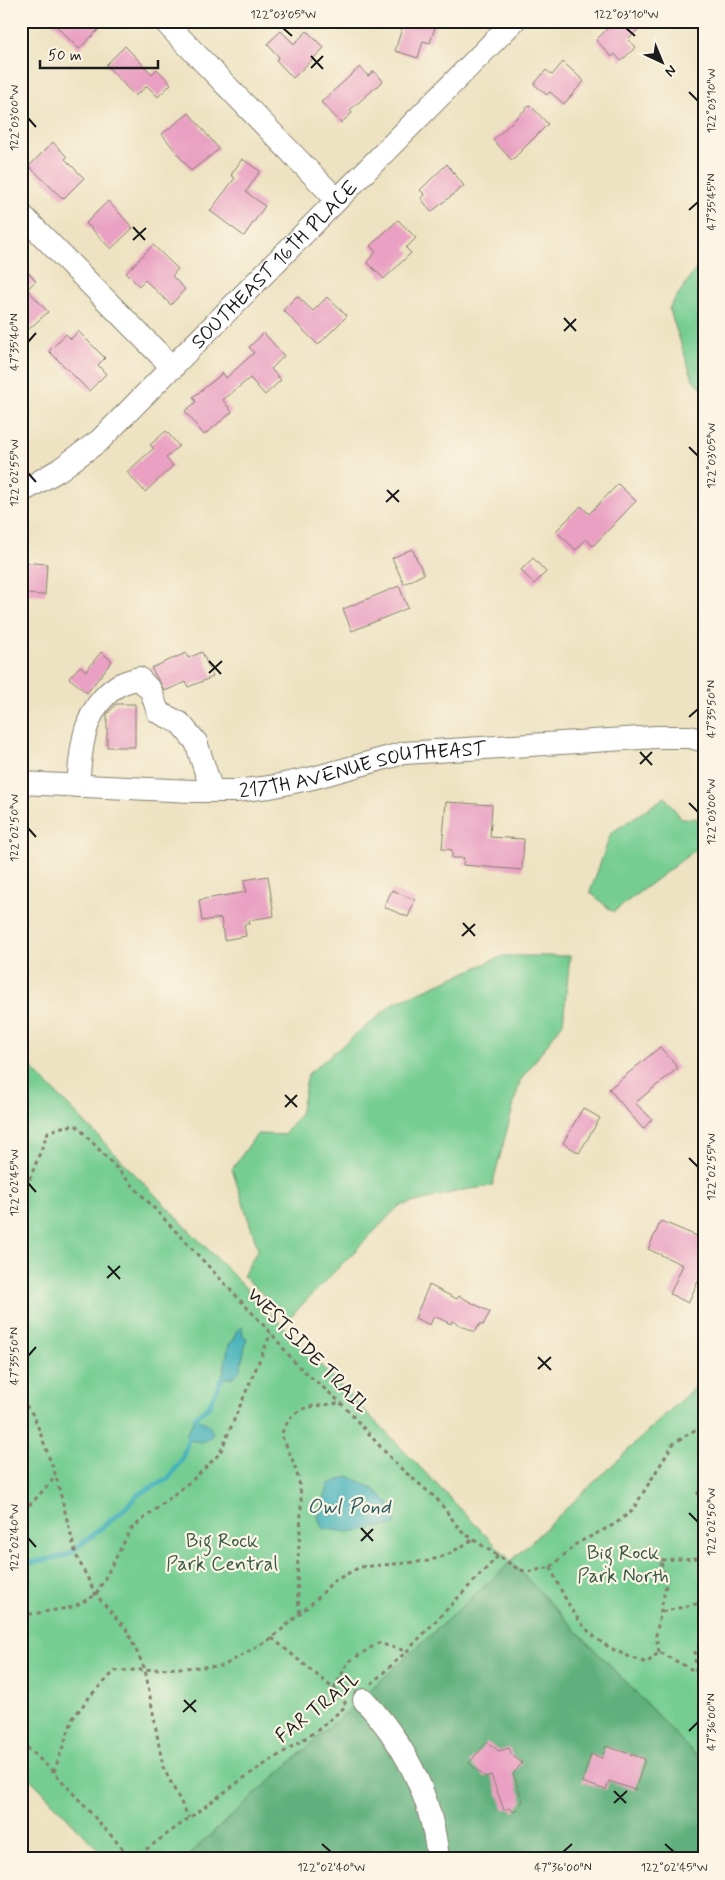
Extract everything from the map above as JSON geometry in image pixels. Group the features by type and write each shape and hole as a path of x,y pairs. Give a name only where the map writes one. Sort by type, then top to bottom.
{"street":[{"path":"164,21 337,200"},
{"name":"SOUTHEAST 16TH PLACE","path":"21,492 58,470 100,440 173,368 511,22"},
{"path":"21,214 173,368"},
{"path":"78,786 82,740 94,710 118,686 139,678 151,691 158,712 180,724 196,742 212,792"},
{"name":"217TH AVENUE SOUTHEAST","path":"21,784 212,792 235,791 278,786 404,753 656,737 690,737 704,740"},
{"path":"358,1698 386,1724 415,1773 426,1801 436,1838 438,1859"}],"path":[{"name":"WESTSIDE TRAIL","path":"21,1193 29,1181 48,1132 76,1125 270,1332 297,1365 340,1402 397,1465 437,1499 462,1532 518,1569 528,1572 551,1567"},
{"path":"21,1613 32,1614 73,1607 96,1595 131,1529 197,1476 220,1453 270,1332"},
{"path":"21,1399 34,1416 56,1476 76,1555 96,1595 126,1629 145,1669 163,1767 189,1818"},
{"path":"300,1613 296,1590 301,1496 292,1457 281,1436 288,1419 298,1410 340,1402"},
{"path":"659,1652 647,1663 602,1644 578,1621 557,1588 551,1567 576,1544 615,1524 632,1511 673,1444 704,1424"},
{"path":"21,1508 32,1503 56,1476"},
{"path":"704,1485 698,1492 704,1518"},
{"path":"54,1772 72,1718 91,1695 115,1671 145,1669 183,1670 223,1666 272,1638 332,1582 360,1566 428,1561 447,1555 474,1539"},
{"path":"648,1546 660,1560 667,1580 656,1635 659,1652"},
{"path":"660,1560 697,1558 704,1549"},
{"name":"FAR TRAIL","path":"21,1742 54,1772 133,1859 248,1775 318,1730 358,1698 407,1651 499,1555"},
{"path":"662,1612 704,1602"},
{"path":"696,1671 695,1653 704,1637"},
{"path":"272,1638 334,1689 358,1698"},
{"path":"334,1689 348,1662 378,1643 407,1651"},
{"path":"659,1652 704,1676"}],"green space":[{"path":"704,257 704,389 693,380 669,308"},
{"path":"665,797 681,818 704,819 704,836 698,848 613,912 590,892 611,833"},
{"path":"503,956 570,956 563,1023 520,1081 492,1186 463,1190 399,1206 289,1318 243,1276 258,1249 232,1169 257,1134 284,1135 300,1114 308,1074 394,1003"},
{"name":"Big Rock Park Central","path":"21,1057 511,1561 704,1378 704,1764 511,1562 184,1859 107,1859 21,1769"},
{"path":"511,1562 704,1764 704,1859 184,1859"}],"water":[{"path":"242,1327 243,1336 247,1338 240,1370 232,1378 222,1378 229,1344 234,1340 236,1331"},
{"path":"195,1418 208,1424 213,1433 206,1441 188,1440 186,1435"},
{"name":"Owl Pond","path":"349,1476 373,1489 386,1500 391,1507 396,1525 347,1532 322,1528 318,1517 329,1484"}],"building":[{"path":"51,21 107,21 79,49"},
{"path":"404,21 437,21 430,43 423,41 418,58 395,51"},
{"path":"615,21 634,21 640,28 628,39 636,47 621,61 615,54 612,57 596,40"},
{"path":"281,31 294,44 307,31 324,48 293,78 276,60 279,57 267,44"},
{"path":"125,46 152,74 157,69 171,84 158,97 147,86 135,96 106,65"},
{"path":"563,62 584,81 564,104 550,92 547,95 534,84 546,70 552,75"},
{"path":"360,67 368,76 374,71 383,81 350,110 352,113 341,123 321,102"},
{"path":"530,105 548,124 512,160 493,140"},
{"path":"189,113 219,149 191,171 162,134"},
{"path":"53,142 67,157 65,159 84,178 63,199 29,166"},
{"path":"242,159 260,171 246,192 265,206 244,236 210,211 235,178 231,175"},
{"path":"447,164 464,186 431,212 421,198 425,195 420,190"},
{"path":"108,201 133,228 111,249 86,223"},
{"path":"398,220 416,238 406,248 411,253 384,279 367,262 376,252 370,246"},
{"path":"153,245 178,269 172,276 185,289 171,305 145,280 139,286 126,273"},
{"path":"21,264 36,281 27,289 48,312 29,329 21,321"},
{"path":"297,296 313,311 327,297 347,316 318,345 283,310"},
{"path":"78,331 105,358 98,365 106,374 89,391 49,351 66,334 71,339"},
{"path":"264,333 284,356 271,369 281,380 265,395 250,378 223,400 232,412 204,435 185,411 196,402 193,397 223,373 226,378 254,353 249,347"},
{"path":"166,431 179,446 166,458 173,466 145,492 127,472 154,448 150,445"},
{"path":"618,484 636,501 593,546 586,539 576,550 556,531 581,506 589,514"},
{"path":"412,549 424,574 404,584 392,558"},
{"path":"533,558 546,572 534,584 521,570"},
{"path":"21,562 47,564 45,595 21,594"},
{"path":"399,586 408,608 352,631 343,609"},
{"path":"101,652 112,661 87,693 69,678 80,666 86,671"},
{"path":"202,652 213,677 188,687 186,682 165,691 151,668 186,653 188,658"},
{"path":"116,704 135,704 135,747 107,747 107,714"},
{"path":"446,802 492,805 490,837 524,839 522,870 463,865 464,858 452,858 452,850 442,849"},
{"path":"268,876 274,916 249,920 250,924 244,924 246,936 224,940 221,918 202,921 199,900 246,892 244,880"},
{"path":"392,890 415,900 408,917 384,907"},
{"path":"660,1047 678,1068 635,1103 652,1119 643,1129 609,1089"},
{"path":"583,1108 600,1118 579,1153 563,1143"},
{"path":"661,1221 704,1239 704,1279 700,1277 688,1303 670,1294 683,1265 648,1249"},
{"path":"429,1285 457,1299 459,1296 490,1312 483,1325 480,1324 475,1332 452,1321 451,1324 434,1316 430,1325 415,1318"},
{"path":"487,1742 499,1751 509,1748 512,1755 522,1763 513,1774 523,1801 514,1812 509,1808 504,1810 491,1775 485,1777 469,1763"},
{"path":"606,1746 645,1759 635,1790 609,1781 606,1790 582,1782 591,1754 602,1758"}],"waterway":[{"path":"195,1418 209,1406 222,1378"},
{"path":"21,1565 68,1555 122,1511 139,1494 169,1478 182,1459 188,1440"}],"park label":[{"name":"Big Rock Park North","path":"623,1564"}]}
